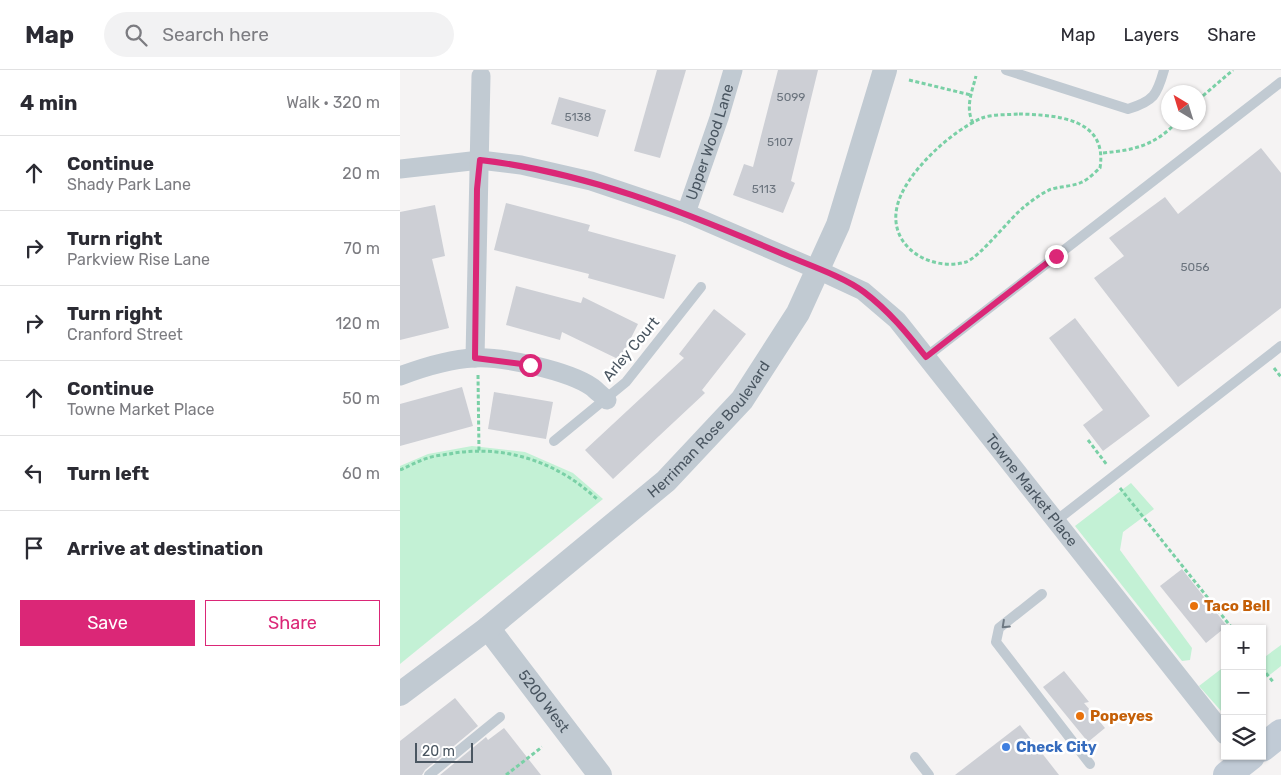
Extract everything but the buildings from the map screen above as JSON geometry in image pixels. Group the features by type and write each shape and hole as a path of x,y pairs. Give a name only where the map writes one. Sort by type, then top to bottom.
{"main road":[{"path":"1246,761 1281,733"}],"street":[{"name":"Upper Wood Lane","path":"686,212 719,118 733,70"},
{"name":"Herriman Rose Boulevard","path":"400,694 488,628 666,481 742,400 798,313 838,225 885,70"},
{"path":"476,366 477,189 480,160 481,76"},
{"name":"Towne Market Place","path":"400,169 480,160 520,164 592,181 686,212 863,291 897,320 1221,730"},
{"path":"400,376 427,366 476,366 521,363 562,374 592,387 606,400"},
{"name":"5200 West","path":"488,628 600,775"}],"lane":[{"path":"1006,70 1128,109 1147,103 1158,90 1164,70"},
{"path":"926,357 1281,82"},
{"name":"Arley Court","path":"554,441 626,382 700,287"},
{"path":"1057,520 1281,346"},
{"path":"1042,594 999,628 996,642 1090,764"},
{"path":"429,775 500,717"},
{"path":"915,757 929,775"}],"path":[{"path":"1206,93 1233,70"},
{"path":"973,123 969,114 976,76"},
{"path":"909,80 971,95"},
{"path":"1054,115 1082,124 1095,138 1102,153 1100,168 1083,182 1049,190 1024,206 968,261 947,265 927,262 910,249 898,231 897,208 906,183 941,146 973,123 983,117 1054,115"},
{"path":"1102,153 1135,149 1157,140 1168,130"},
{"path":"1272,365 1281,377"},
{"path":"476,366 479,452"},
{"path":"1088,440 1108,466 1115,460"},
{"path":"400,470 430,457 479,452 528,457 560,471 582,485 598,500"},
{"path":"1127,481 1120,487 1230,625"},
{"path":"1264,670 1274,683"},
{"path":"506,775 542,747"}],"green space":[{"path":"472,446 525,452 573,473 603,499 400,664 400,466 428,454"},
{"path":"1131,483 1154,509 1123,532 1120,550 1192,648 1190,660 1182,661 1075,526"},
{"path":"1281,645 1281,666 1266,678 1266,670 1266,656"},
{"path":"1221,669 1221,711 1199,686"}],"place":[{"name":"Taco Bell","path":"1194,606"},
{"name":"Popeyes","path":"1080,716"},
{"name":"Check City","path":"1006,747"}],"route":[{"path":"530,365 475,358 477,189 480,160 520,164 592,181 686,212 818,270 863,291 897,320 926,357 1056,256"}]}
